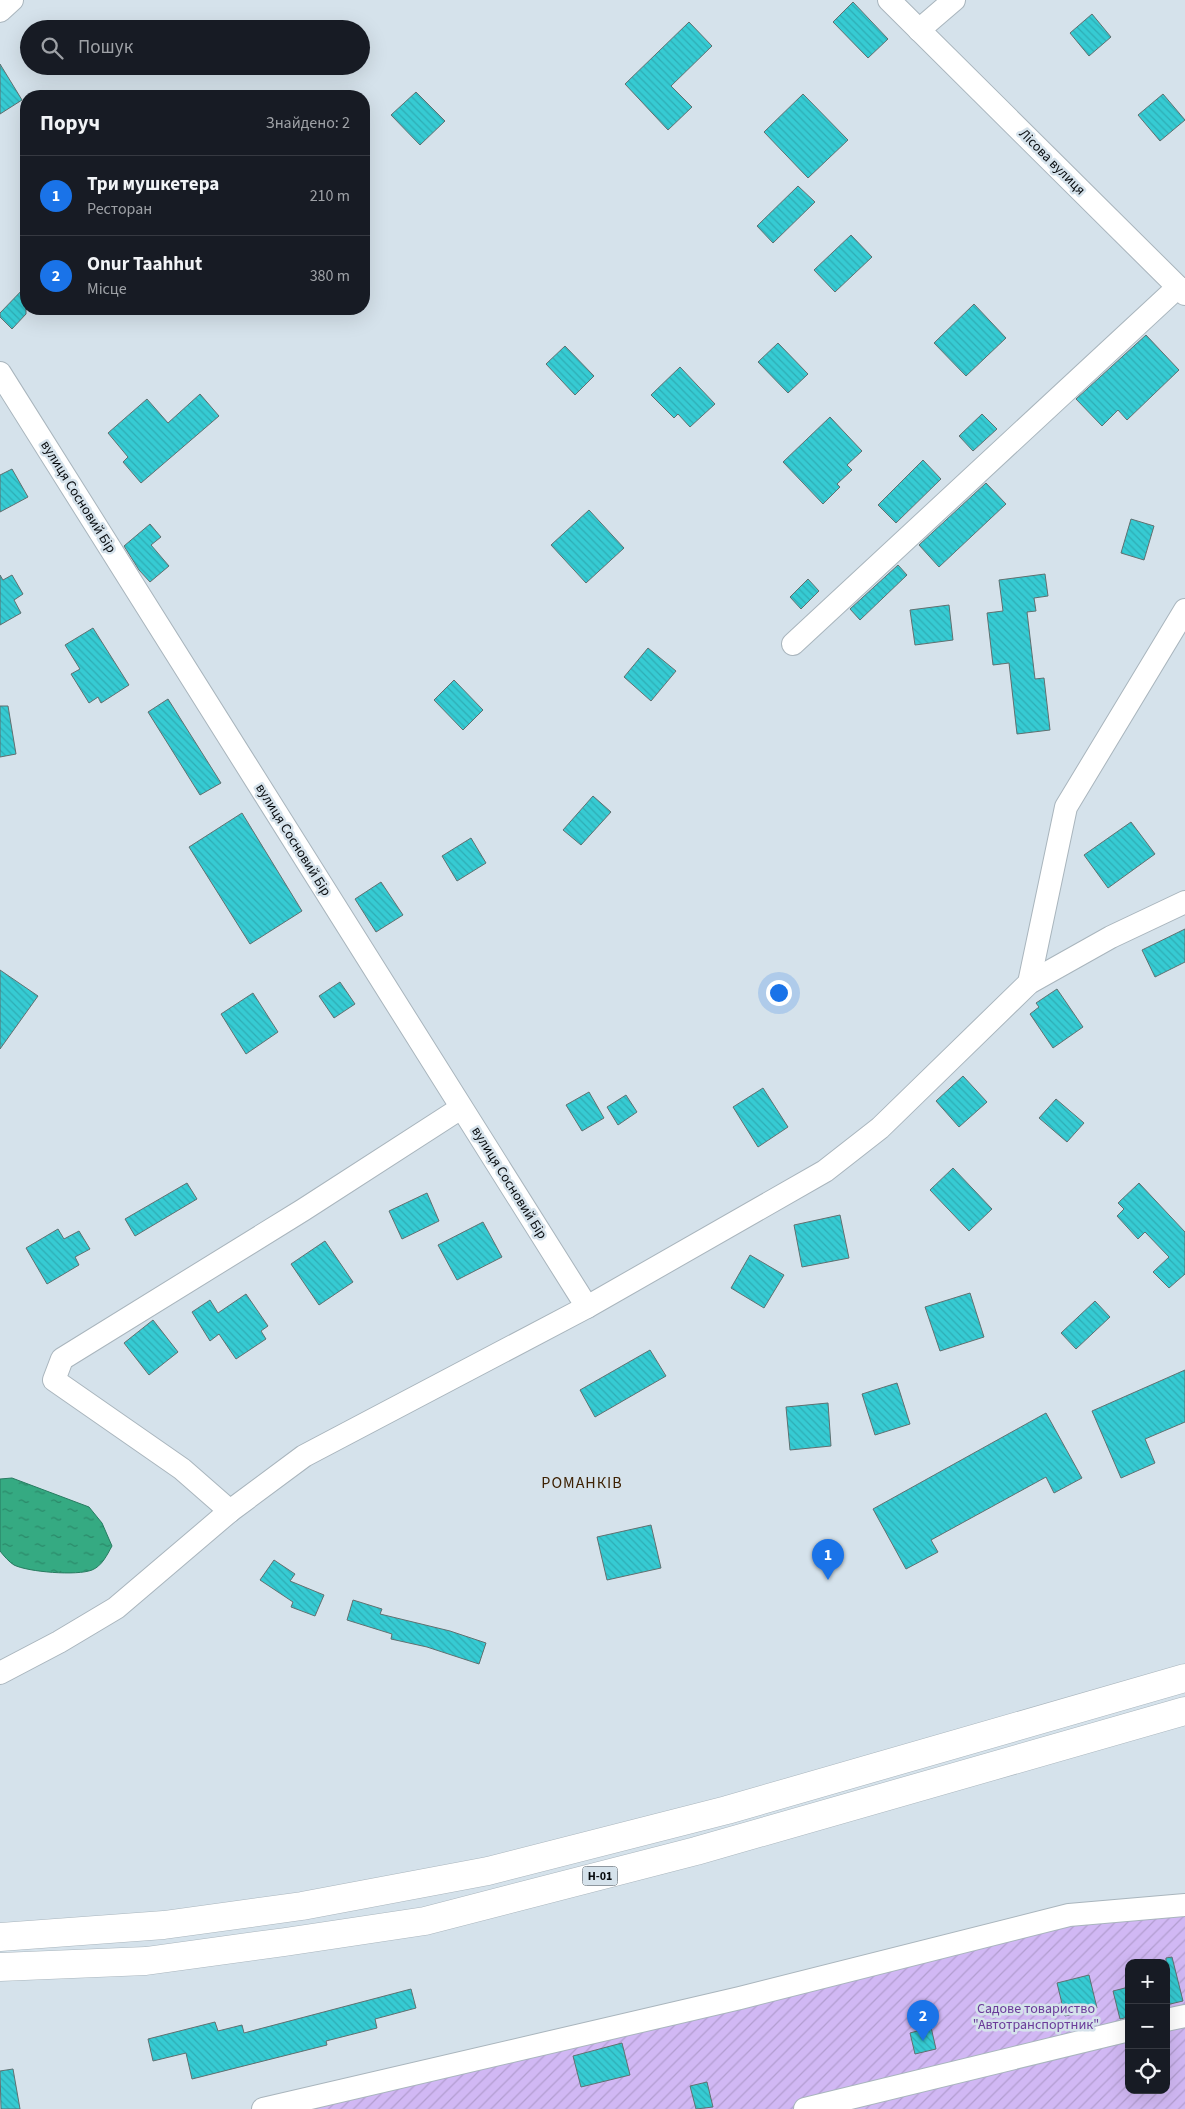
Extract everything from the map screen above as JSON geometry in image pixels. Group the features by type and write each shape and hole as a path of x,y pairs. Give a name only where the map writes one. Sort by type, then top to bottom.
{"main road":[{"name":"Н-01","path":"0,1937 174,1923 302,1906 488,1871 728,1810 1185,1678"},
{"name":"Н-01","path":"0,1968 146,1961 425,1920 696,1851 1185,1711"}],"street":[{"path":"0,11 12,0"},
{"name":"Лісова вулиця","path":"888,0 1182,290"},
{"path":"919,30 954,0"},
{"path":"793,644 1182,290"},
{"name":"вулиця Сосновий Бір","path":"0,373 587,1307"},
{"path":"1029,983 1066,807 1185,610"},
{"path":"0,1673 59,1642 116,1608 230,1511 304,1456 587,1307 825,1171 880,1128 1029,983 1111,937 1185,902"},
{"path":"230,1511 182,1469 54,1380 62,1359 303,1210 461,1108"},
{"path":"263,2109 740,1998 1069,1915 1185,1906"},
{"path":"1170,2019 1185,2016"},
{"path":"805,2109 1125,2031"}],"green space":[{"name":"Садове товариство \"Автотранспортник\"","path":"1185,1902 1185,2109 263,2109 1069,1915"}],"water":[{"path":"12,1478 89,1507 102,1523 112,1546 96,1568 85,1572 64,1573 30,1570 8,1561 0,1551 0,1479"}],"building":[{"path":"853,2 888,39 868,58 833,22"},
{"path":"1092,14 1111,37 1089,56 1070,33"},
{"path":"689,22 712,46 671,86 692,107 668,130 625,84"},
{"path":"0,64 20,97 20,101 0,114"},
{"path":"416,92 445,121 420,145 391,115"},
{"path":"803,94 848,140 808,178 764,132"},
{"path":"1163,94 1185,120 1160,141 1138,115"},
{"path":"798,186 815,202 773,243 757,226"},
{"path":"851,235 872,257 835,292 814,270"},
{"path":"20,292 20,315 25,315 12,329 0,317 0,313"},
{"path":"974,304 1006,338 966,376 934,343"},
{"path":"1146,335 1179,370 1127,420 1118,410 1102,426 1076,399"},
{"path":"778,343 808,374 788,393 758,362"},
{"path":"565,346 594,376 575,395 546,364"},
{"path":"680,367 715,404 690,427 678,414 674,418 651,395"},
{"path":"200,394 219,416 141,483 123,462 128,457 108,433 147,399 168,423"},
{"path":"982,414 997,429 973,451 959,436"},
{"path":"830,417 862,451 847,465 852,470 837,484 840,487 823,504 783,462"},
{"path":"923,460 941,479 896,523 878,505"},
{"path":"12,469 28,497 0,512 0,475"},
{"path":"986,483 1006,504 939,567 919,545"},
{"path":"589,510 624,548 586,583 551,545"},
{"path":"1131,519 1154,526 1144,560 1121,553"},
{"path":"150,524 161,537 151,545 169,566 150,582 139,570 124,546"},
{"path":"898,565 907,575 860,620 850,609"},
{"path":"1045,574 1048,596 1034,598 1036,611 1027,612 1035,679 1044,678 1050,730 1017,734 1009,663 993,665 987,613 1003,611 999,580"},
{"path":"0,575 3,580 12,575 23,594 14,600 21,613 0,625"},
{"path":"808,579 819,591 801,609 790,597"},
{"path":"949,605 953,640 915,645 910,610"},
{"path":"93,628 129,685 101,703 98,697 89,703 71,674 80,669 65,645"},
{"path":"648,648 676,671 651,701 624,677"},
{"path":"454,680 483,710 463,730 434,700"},
{"path":"168,699 221,783 200,795 148,712"},
{"path":"0,706 8,706 16,754 0,757"},
{"path":"593,796 611,812 581,845 563,830"},
{"path":"242,813 302,911 250,944 189,847"},
{"path":"1131,822 1155,854 1108,888 1084,855"},
{"path":"471,838 486,863 457,881 442,856"},
{"path":"381,882 403,915 376,932 355,899"},
{"path":"1185,929 1185,962 1155,977 1142,950"},
{"path":"0,970 38,996 0,1049"},
{"path":"340,982 355,1004 334,1018 319,996"},
{"path":"1057,989 1083,1027 1053,1048 1030,1014 1039,1007 1036,1003"},
{"path":"253,993 278,1032 246,1054 221,1014"},
{"path":"963,1076 987,1102 959,1127 936,1101"},
{"path":"763,1088 788,1127 758,1147 733,1107"},
{"path":"589,1092 604,1118 582,1131 566,1105"},
{"path":"626,1095 637,1112 618,1125 607,1107"},
{"path":"1056,1099 1084,1123 1067,1142 1039,1118"},
{"path":"953,1168 992,1209 969,1231 930,1190"},
{"path":"187,1183 197,1199 135,1236 125,1219"},
{"path":"1139,1183 1185,1232 1185,1274 1169,1288 1153,1272 1169,1257 1145,1232 1138,1239 1117,1216 1124,1209 1118,1203"},
{"path":"427,1193 439,1221 402,1239 389,1211"},
{"path":"840,1215 849,1258 802,1267 794,1225"},
{"path":"483,1222 502,1257 457,1280 438,1245"},
{"path":"58,1229 64,1239 79,1231 90,1249 75,1257 79,1265 47,1284 26,1248"},
{"path":"325,1241 353,1282 319,1305 291,1264"},
{"path":"750,1255 784,1275 764,1308 731,1288"},
{"path":"970,1293 984,1337 940,1351 925,1307"},
{"path":"246,1294 268,1326 261,1331 266,1339 236,1359 219,1334 210,1341 192,1312 210,1300 218,1313"},
{"path":"1095,1301 1110,1317 1076,1349 1061,1333"},
{"path":"153,1320 178,1352 149,1375 124,1343"},
{"path":"650,1350 666,1376 595,1417 580,1390"},
{"path":"1185,1370 1185,1422 1145,1439 1155,1463 1121,1478 1092,1411"},
{"path":"897,1383 910,1424 875,1435 862,1394"},
{"path":"828,1403 831,1446 790,1450 786,1407"},
{"path":"1046,1413 1082,1478 1054,1493 1046,1477 931,1540 938,1552 906,1569 873,1509"},
{"path":"651,1525 661,1568 607,1580 597,1537"},
{"path":"274,1560 295,1574 290,1581 324,1595 315,1616 291,1607 293,1602 260,1580"},
{"path":"353,1600 382,1609 380,1614 450,1631 486,1643 479,1664 427,1647 391,1639 392,1634 347,1620"},
{"path":"1172,1957 1183,2001 1170,2004 1170,1959 1166,1958"},
{"path":"1089,1975 1097,2008 1065,2016 1057,1983"},
{"path":"1125,1988 1125,2018 1120,2019 1113,1991"},
{"path":"411,1989 416,2008 375,2019 377,2028 326,2041 327,2045 192,2079 186,2053 153,2061 148,2039 215,2022 218,2031 242,2025 244,2033"},
{"path":"931,2027 936,2049 915,2054 910,2033"},
{"path":"622,2043 630,2075 581,2087 573,2056"},
{"path":"13,2069 20,2109 1,2109 0,2071"},
{"path":"707,2082 713,2107 696,2109 690,2086"}],"place":[{"name":"Три мушкетера","path":"828,1580"},
{"name":"Onur Taahhut","path":"923,2041"}],"district":[{"name":"РОМАНКІВ","path":"582,1483"}]}
